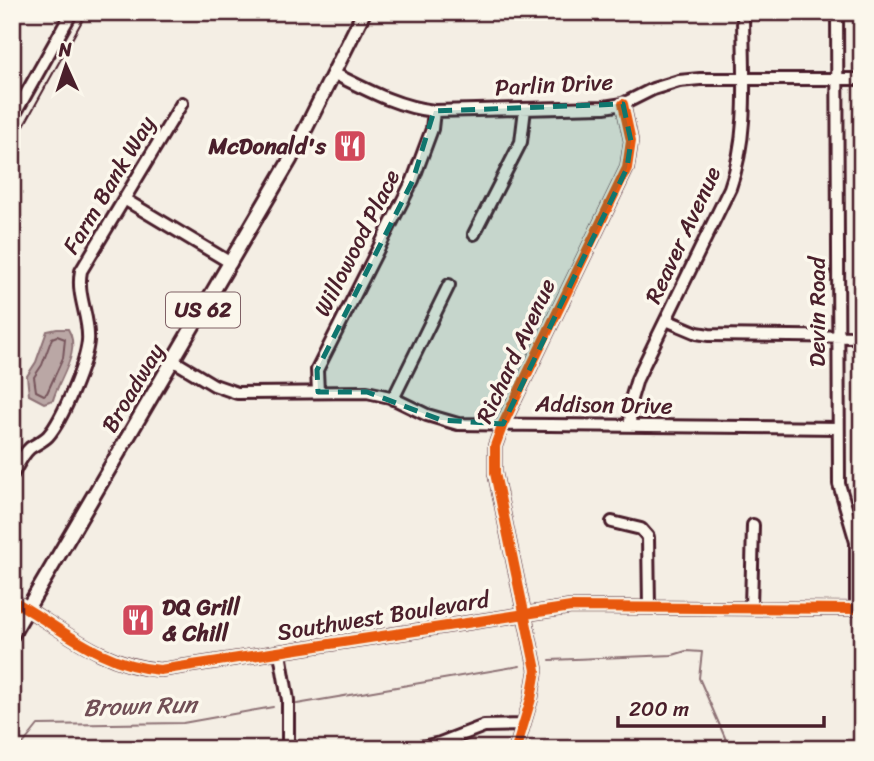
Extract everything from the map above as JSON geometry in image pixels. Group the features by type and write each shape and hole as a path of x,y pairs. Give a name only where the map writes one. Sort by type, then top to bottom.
{"main road":[{"name":"Broadway","path":"12,635 290,160 364,12"}],"street":[{"path":"12,118 72,12"},
{"name":"Reaver Avenue","path":"630,426 634,389 730,188 738,165 742,143 743,12"},
{"name":"Devin Road","path":"837,12 840,492 854,529 859,609"},
{"name":"Parlin Drive","path":"335,74 390,100 434,111 583,108 623,104 653,89 679,81 700,79 862,79"},
{"name":"Farm Bank Way","path":"12,475 27,450 46,438 53,429 69,399 88,342 79,288 81,271 182,103"},
{"name":"Richard Avenue","path":"516,749 536,670 495,473 495,446 503,424 627,168 631,141 623,104"},
{"path":"474,234 521,142 525,109"},
{"name":"Willowood Place","path":"318,393 317,370 413,180 432,129 434,111"},
{"path":"124,200 231,263"},
{"path":"393,399 449,285"},
{"path":"667,320 697,333 709,335 862,337"},
{"name":"Addison Drive","path":"174,361 214,385 237,393 366,392 393,399 441,420 458,424 838,428"},
{"path":"612,522 641,529 648,537 649,607"},
{"path":"751,607 753,525"},
{"name":"Southwest Boulevard","path":"12,600 101,655 132,667 167,670 584,606 859,609"},
{"path":"280,653 288,700 288,749"},
{"path":"412,749 440,743 484,726 523,725"}],"highlighted area":[{"path":"623,104 631,141 627,168 503,424 441,420 367,392 318,392 317,370 413,180 434,111"}],"water":[{"path":"68,329 72,337 71,355 53,400 44,403 29,395 27,376 36,362 47,331"}],"waterway":[{"name":"Brown Run","path":"550,660 702,652 699,678 730,749"},
{"name":"Brown Run","path":"297,704 520,666"},
{"name":"Brown Run","path":"19,749 38,725 183,723 273,707"}],"railway":[{"path":"12,147 87,12"}],"cycle path":[{"path":"516,749 531,699 536,670 495,473 495,446 503,424 627,168 631,141 623,104"},
{"path":"12,600 101,653 139,667 160,670 571,607 862,609"}],"place":[{"name":"McDonald's","path":"350,146"},
{"name":"DQ Grill & Chill","path":"138,620"}]}
